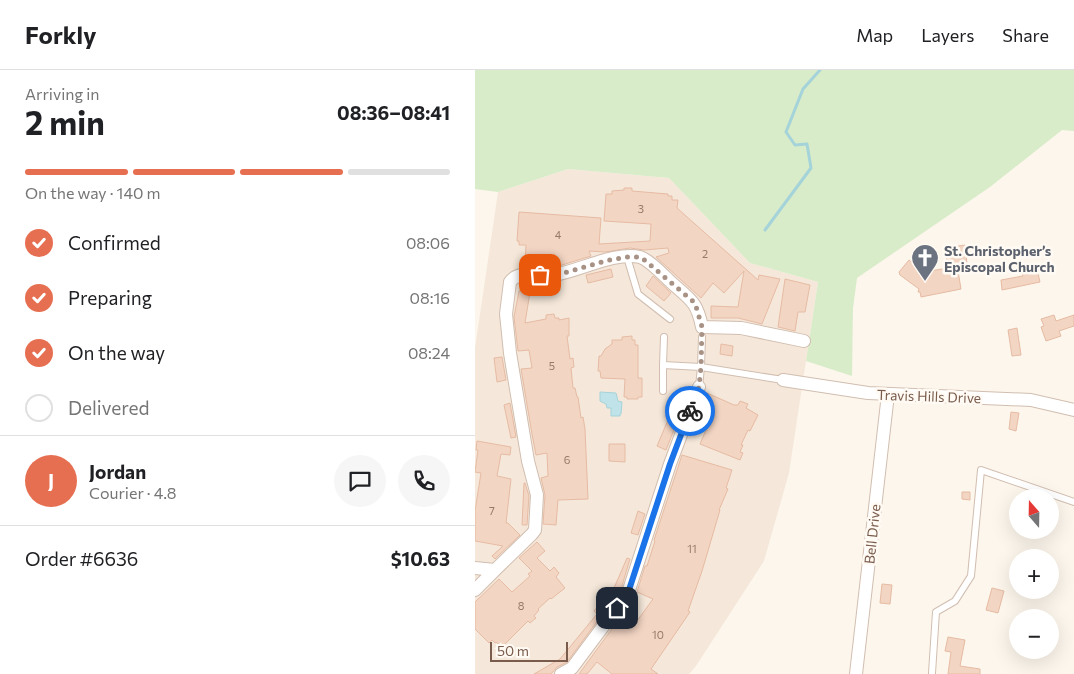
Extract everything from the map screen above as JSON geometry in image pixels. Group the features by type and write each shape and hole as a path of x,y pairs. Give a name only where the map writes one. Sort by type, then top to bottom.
{"street":[{"path":"475,590 535,530 537,495 528,461 510,353 506,314 510,282 515,277 527,275 553,276 609,260 641,257 695,303 702,332 741,328 805,341"},
{"name":"Travis Hills Drive","path":"783,380 869,393 1031,400 1074,410"},
{"path":"561,674 572,668 628,593 670,464 699,387"},
{"name":"Bell Drive","path":"856,674 888,394"},
{"path":"475,568 495,570"}],"lane":[{"path":"627,257 638,294 671,319"},
{"path":"699,387 702,332"},
{"path":"663,391 665,337"},
{"path":"663,364 701,367 783,380"},
{"path":"931,673 936,612 955,600 971,576 981,470 1074,502"}],"shaded area":[{"path":"568,169 669,178 750,263 818,282 789,473 764,561 689,674 475,674 475,348 498,192"}],"green space":[{"path":"475,70 1074,70 1074,131 1062,130 990,187 857,278 853,308 852,376 806,361 818,282 750,263 669,178 568,169 498,192 475,189"}],"water":[{"path":"600,392 616,393 618,401 622,402 620,416 611,416 611,408 607,408 606,404 600,401"}],"building":[{"path":"624,188 632,188 632,191 672,196 672,200 678,200 677,208 758,280 759,275 780,279 762,324 738,318 711,318 711,306 738,307 744,271 724,293 713,283 701,298 656,257 669,253 668,248 644,250 630,248 605,252 589,251 591,256 562,265 549,267 525,266 526,245 519,245 519,241 517,241 519,212 601,218 599,244 650,241 651,224 604,221 606,194 612,194 612,191 624,190"},
{"path":"965,245 967,264 957,265 961,289 921,297 920,292 918,292 919,289 900,275 899,272 909,260 924,272 948,268 945,248"},
{"path":"611,269 613,277 588,283 586,275"},
{"path":"1037,269 1040,282 1002,290 1001,280 1023,276 1022,273"},
{"path":"653,276 671,293 664,301 646,286"},
{"path":"785,279 810,285 805,312 798,312 795,331 778,327"},
{"path":"519,291 530,292 525,323 546,319 546,315 554,314 555,318 559,318 559,320 569,318 569,336 567,336 570,359 573,358 574,367 571,368 573,388 575,388 578,397 581,418 583,417 585,429 588,499 558,500 556,525 543,524 545,495 541,478 548,476 547,453 536,455 532,434 521,369 532,368 529,350 518,351 514,317"},
{"path":"1054,315 1056,321 1074,315 1074,326 1059,331 1061,336 1046,341 1041,327 1044,326 1041,319"},
{"path":"1017,328 1021,355 1012,356 1008,330"},
{"path":"632,336 632,340 635,340 635,345 638,345 638,378 642,378 642,397 638,397 638,399 627,399 627,397 624,397 625,379 601,378 600,371 598,371 599,356 612,344 612,340 622,340 622,337"},
{"path":"721,344 733,346 732,356 720,354"},
{"path":"502,357 506,380 497,382 494,358"},
{"path":"707,393 734,405 738,405 740,401 748,404 746,408 758,415 741,445 743,445 740,452 743,453 740,460 700,444 706,430 693,425"},
{"path":"676,401 684,404 666,450 657,446"},
{"path":"510,403 516,437 511,438 504,405"},
{"path":"1011,412 1019,413 1016,431 1009,429"},
{"path":"477,441 511,447 510,455 501,454 497,476 511,479 506,523 520,535 495,559 492,556 503,546 475,541 475,511 481,473 475,472 478,450 476,450"},
{"path":"609,444 625,444 625,462 609,461"},
{"path":"682,455 732,470 726,488 728,489 719,510 702,571 688,611 690,612 651,669 658,674 612,674 597,662 587,674 579,674 625,611 637,621 653,599 637,592"},
{"path":"524,483 529,496 527,525 522,525"},
{"path":"962,492 970,492 970,500 962,499"},
{"path":"638,511 645,514 638,535 631,533"},
{"path":"537,542 545,551 537,558 550,571 554,567 559,573 556,577 565,588 538,609 534,616 536,618 530,623 528,621 502,647 492,640 489,643 475,629 475,602 499,579 512,592 530,576 528,574 532,571 519,558"},
{"path":"627,558 630,559 621,589 567,662 557,667 551,674 534,674 560,659 597,614 594,611 609,593 611,595"},
{"path":"882,584 892,585 890,604 880,603"},
{"path":"992,588 1004,591 998,613 986,610"},
{"path":"948,637 965,640 960,666 980,669 980,674 948,674 951,652 945,651"}],"waterway":[{"path":"765,230 811,168 807,144 795,145 786,132 803,89 820,70"}],"way so far":[{"path":"540,275 553,276 609,260 641,257 695,303 702,327 701,367 699,387 690,411"}],"place":[{"name":"St. Christopher’s Episcopal Church","path":"925,282"}],"route":[{"path":"617,608 628,593 670,464 690,411"}]}
